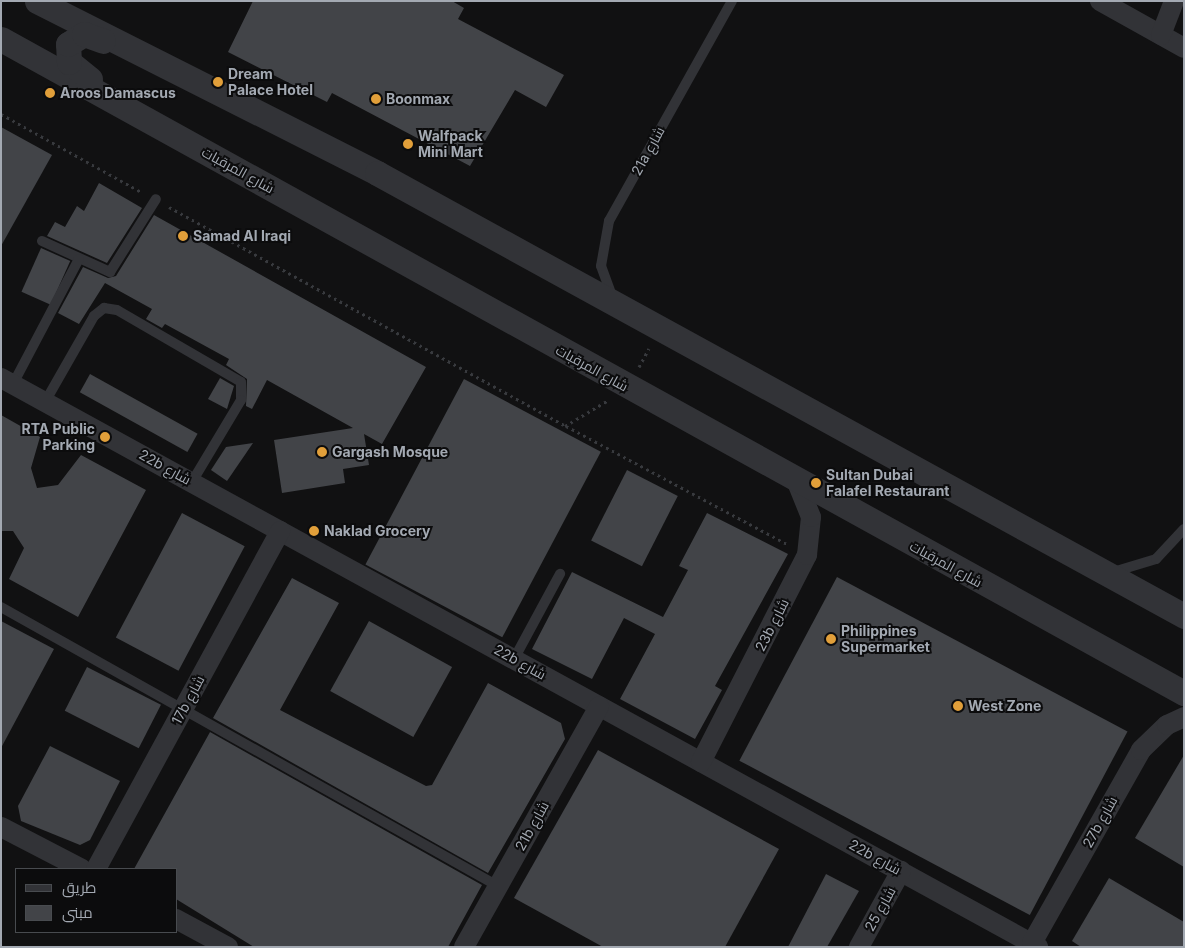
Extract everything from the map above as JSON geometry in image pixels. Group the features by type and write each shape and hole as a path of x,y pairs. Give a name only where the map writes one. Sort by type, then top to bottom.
{"street":[{"path":"37,1 377,173 658,330 1184,616"},
{"path":"75,1 138,41 154,60"},
{"path":"1100,1 1184,48"},
{"path":"1160,35 1174,1"},
{"path":"154,123 69,62 68,44 75,37 94,36 273,132 377,173"},
{"name":"شارع المرقبات","path":"1,39 797,482 1184,693"},
{"path":"1,56 86,97 113,101"},
{"name":"22b شارع","path":"7,381 1035,945"},
{"name":"23b شارع","path":"701,762 808,555 811,518 797,482"},
{"name":"17b شارع","path":"97,868 280,531"},
{"name":"21b شارع","path":"464,947 599,706"},
{"name":"27b شارع","path":"1035,945 1140,750 1166,725 1184,717"},
{"path":"1,827 80,868"},
{"name":"شارع 25","path":"859,947 901,871"},
{"path":"178,920 228,947"}],"lane":[{"name":"21a شارع","path":"619,308 601,266 609,221 732,1"},
{"path":"42,241 106,272 114,270 156,200"},
{"path":"7,381 79,259"},
{"path":"45,402 94,316 104,308 117,310 242,382 242,400 192,482"},
{"path":"1106,573 1132,570 1156,559 1184,529"},
{"path":"514,659 560,574"},
{"path":"1,606 182,711 498,886"}],"path":[{"path":"1,114 565,426 808,555"},
{"path":"565,426 628,388 658,330"}],"building":[{"path":"253,1 452,1 464,8 458,19 564,75 546,107 515,90 470,166 332,93 327,102 228,52"},
{"path":"1,127 52,155 1,246"},
{"path":"99,183 142,208 107,263 47,236 55,222 65,227 77,206 84,211"},
{"path":"154,215 426,367 382,444 364,434 369,465 343,469 345,483 282,493 274,440 353,428 267,380 252,409 246,406 247,379 226,365 229,359 165,324 162,328 146,319 152,309 105,283 79,324 58,313 83,267 108,278 116,276"},
{"path":"41,248 70,261 51,305 21,292"},
{"path":"90,374 198,434 187,452 80,392"},
{"path":"220,378 234,386 227,409 208,399"},
{"path":"464,379 601,452 502,637 365,564"},
{"path":"1,415 40,437 31,468 37,488 58,485 81,455 146,490 78,617 9,579 24,548 13,531 1,531"},
{"path":"253,443 227,481 211,470 226,447"},
{"path":"627,470 678,496 642,566 591,540"},
{"path":"182,513 245,546 178,671 116,637"},
{"path":"707,513 788,554 715,686 722,690 695,739 620,699 655,634 624,618 592,679 532,649 572,572 663,617 688,570 679,566"},
{"path":"837,577 1127,731 1030,915 739,761"},
{"path":"292,578 339,603 280,710 426,786 432,785 488,683 561,723 565,739 488,873 213,718"},
{"path":"1,621 54,649 1,748"},
{"path":"369,621 452,667 413,737 330,691"},
{"path":"87,667 161,705 139,748 65,711"},
{"path":"210,732 482,885 448,947 254,947 178,900 178,868 135,868"},
{"path":"50,746 120,781 90,840 80,845 21,821 18,806"},
{"path":"598,750 779,849 725,947 603,947 514,898"},
{"path":"1184,755 1184,867 1135,838"},
{"path":"826,874 859,891 827,947 788,947"},
{"path":"1109,878 1184,922 1184,947 1081,947 1072,941"}],"place":[{"name":"Dream Palace Hotel","path":"218,82"},
{"name":"Aroos Damascus","path":"50,93"},
{"name":"Boonmax","path":"376,99"},
{"name":"Walfpack Mini Mart","path":"408,144"},
{"name":"Samad Al Iraqi","path":"183,236"},
{"name":"RTA Public Parking","path":"105,437"},
{"name":"Gargash Mosque","path":"322,452"},
{"name":"Sultan Dubai Falafel Restaurant","path":"816,483"},
{"name":"Naklad Grocery","path":"314,531"},
{"name":"Philippines Supermarket","path":"831,639"},
{"name":"West Zone","path":"958,706"}]}
